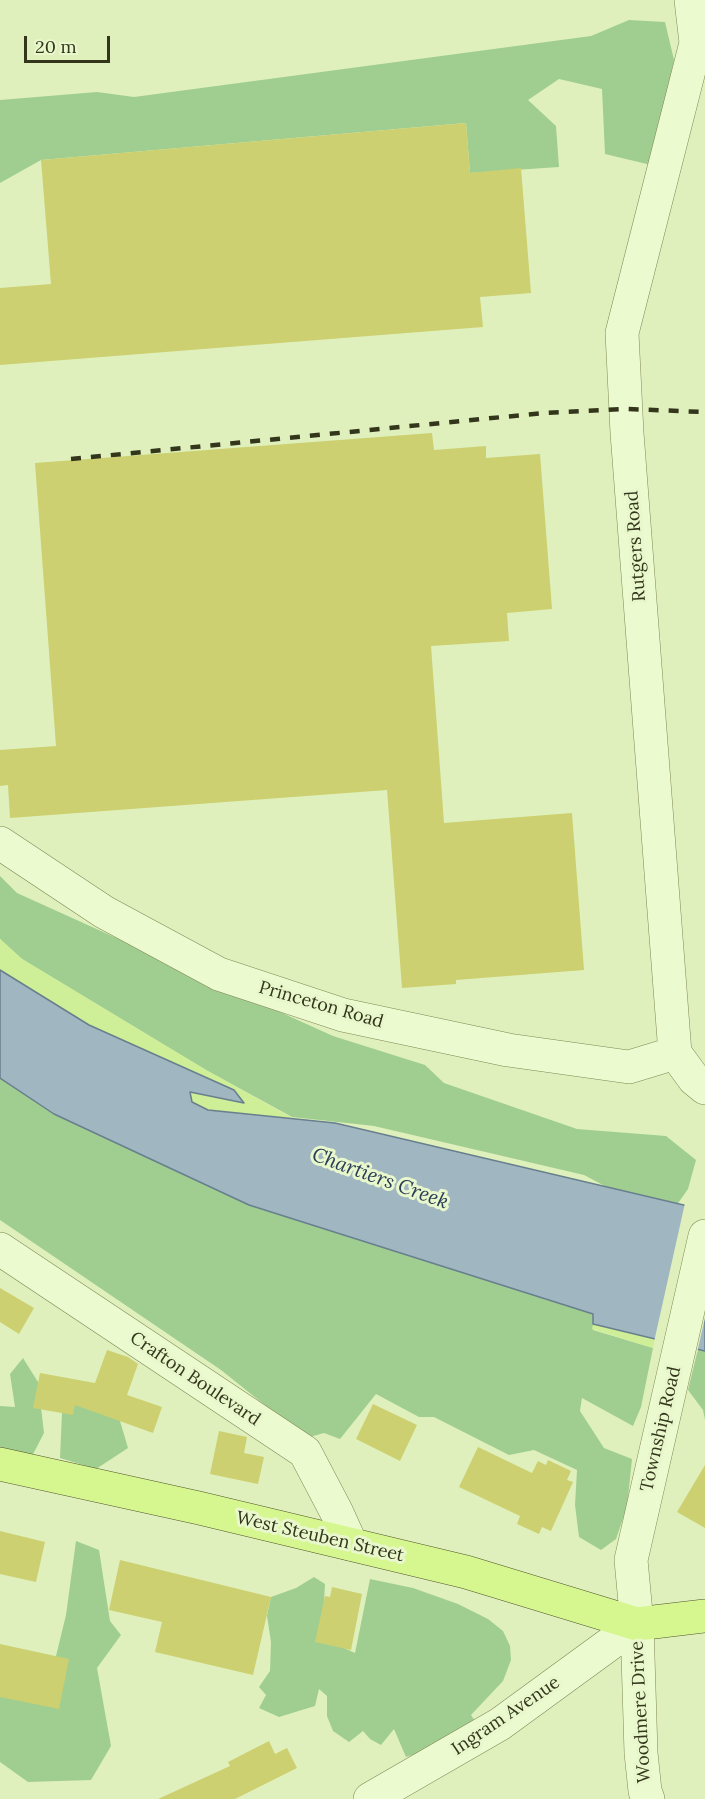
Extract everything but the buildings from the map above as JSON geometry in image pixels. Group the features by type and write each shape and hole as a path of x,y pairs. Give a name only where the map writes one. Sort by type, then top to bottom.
{"main road":[{"name":"West Steuben Street","path":"0,1464 466,1572 636,1624"},
{"path":"636,1624 705,1616"}],"street":[{"name":"Rutgers Road","path":"675,1053 627,427 622,333 700,43 691,0"},
{"name":"Princeton Road","path":"0,843 104,912 219,974 343,1015 508,1050 629,1067 675,1053"},
{"path":"675,1053 694,1079 705,1088"},
{"name":"Township Road","path":"636,1624 631,1560 705,1236"},
{"name":"Crafton Boulevard","path":"0,1250 305,1452 338,1513 351,1544"},
{"name":"Ingram Avenue","path":"370,1799 500,1724 636,1624"},
{"name":"Woodmere Drive","path":"636,1624 641,1753 648,1799"}],"shaded area":[{"path":"629,20 665,22 674,60 651,165 605,154 602,89 559,79 528,100 556,126 559,167 470,173 466,123 41,160 0,183 0,100 97,92 134,97 591,36"},
{"path":"0,876 17,893 333,1036 425,1065 444,1083 577,1129 666,1136 696,1160 688,1189 667,1219 584,1175 374,1126 292,1117 206,1070 22,959 0,939"},
{"path":"0,1078 54,1114 594,1314 593,1330 653,1348 641,1407 633,1426 582,1398 580,1411 604,1448 632,1459 627,1507 616,1539 601,1550 579,1537 575,1505 577,1470 534,1450 509,1455 434,1417 419,1417 376,1394 340,1439 324,1433 306,1438 221,1370 0,1220"},
{"path":"698,1349 705,1351 705,1420 703,1410 688,1390"},
{"path":"23,1358 38,1382 44,1433 31,1458 0,1470 0,1406 15,1407 10,1374"},
{"path":"78,1389 115,1404 128,1448 96,1469 60,1458 62,1413"},
{"path":"76,1541 99,1550 110,1621 121,1635 97,1668 111,1746 91,1780 28,1782 0,1762 0,1690 48,1689 66,1615"},
{"path":"314,1577 325,1584 322,1638 355,1653 370,1579 413,1588 458,1604 488,1619 503,1631 510,1646 511,1660 503,1681 471,1715 475,1721 440,1747 406,1757 394,1729 381,1745 370,1739 363,1731 349,1742 333,1731 327,1716 327,1696 319,1689 315,1706 279,1717 259,1708 266,1695 259,1687 270,1671 271,1642 267,1616 271,1597 296,1588"}],"sand":[{"path":"0,939 22,959 206,1070 294,1119 208,1110 192,1102 190,1092 244,1102 89,1025 0,970"},
{"path":"593,1324 655,1339 653,1348 592,1329"}],"water":[{"name":"Chartiers Creek","path":"0,970 89,1025 234,1090 244,1103 190,1092 192,1102 208,1110 335,1123 705,1210 705,1351 593,1324 593,1314 249,1205 54,1114 0,1078"}],"pier":[{"path":"685,1203 705,1207 705,1318 697,1353 654,1342"}],"railway":[{"path":"71,459 544,413 626,409 705,412"}]}
